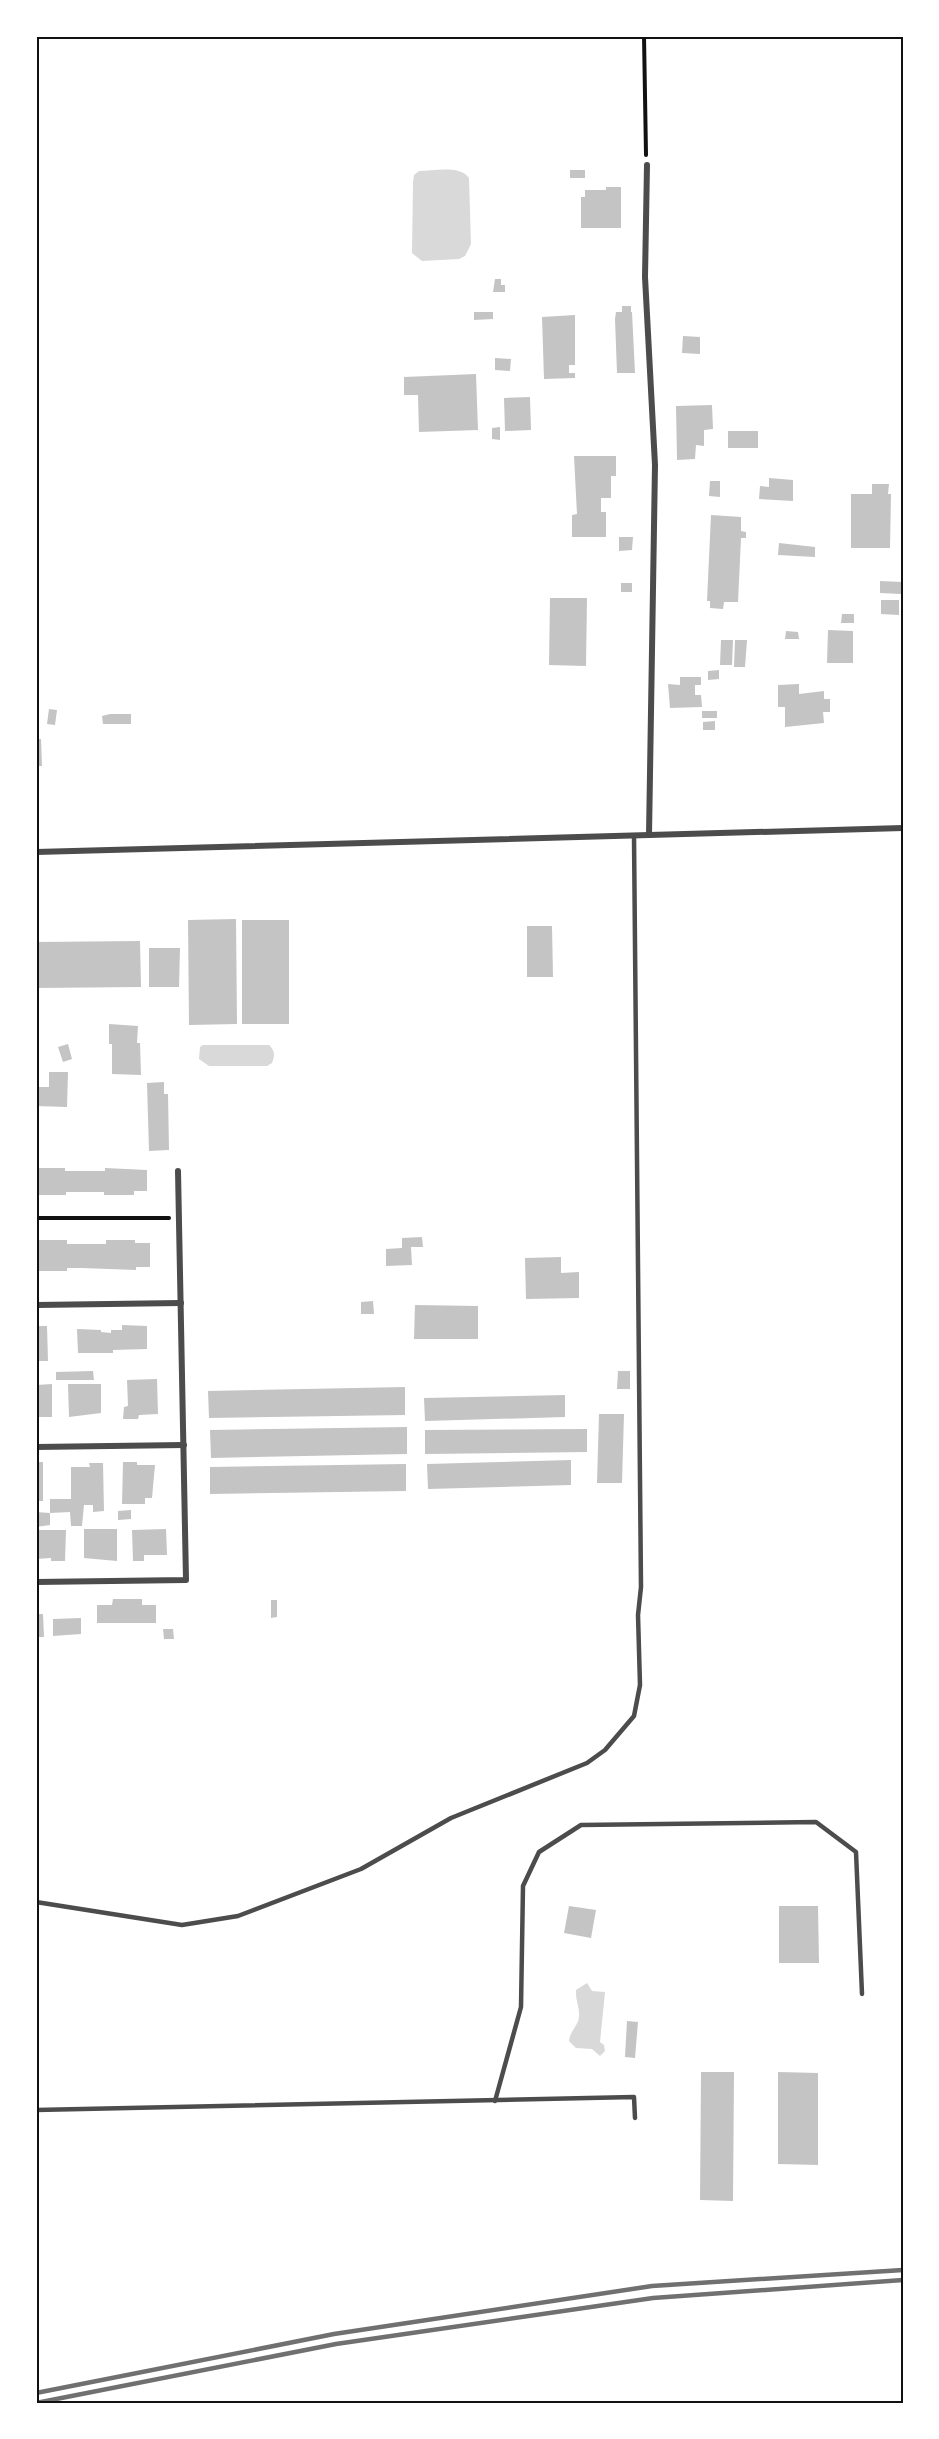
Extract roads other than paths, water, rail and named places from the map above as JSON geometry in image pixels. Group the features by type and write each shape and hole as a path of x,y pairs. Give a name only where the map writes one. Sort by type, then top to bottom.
{"street":[{"path":"647,165 645,277 655,465 649,835"},
{"path":"36,852 903,828"},
{"path":"36,1582 186,1580 178,1171"},
{"path":"36,1305 181,1303"},
{"path":"36,1447 184,1445"}],"lane":[{"path":"36,1902 106,1915 182,1925 238,1916 361,1869 451,1818 587,1763 605,1750 634,1716 640,1685 638,1615 641,1587 634,836"},
{"path":"495,2100 521,2007 523,1886 539,1852 581,1825 816,1822 856,1852 862,1994"},
{"path":"36,2110 634,2097 635,2118"}],"railway":[{"path":"36,2393 334,2334 652,2286 903,2270"},
{"path":"36,2403 336,2344 653,2298 903,2280"}]}
